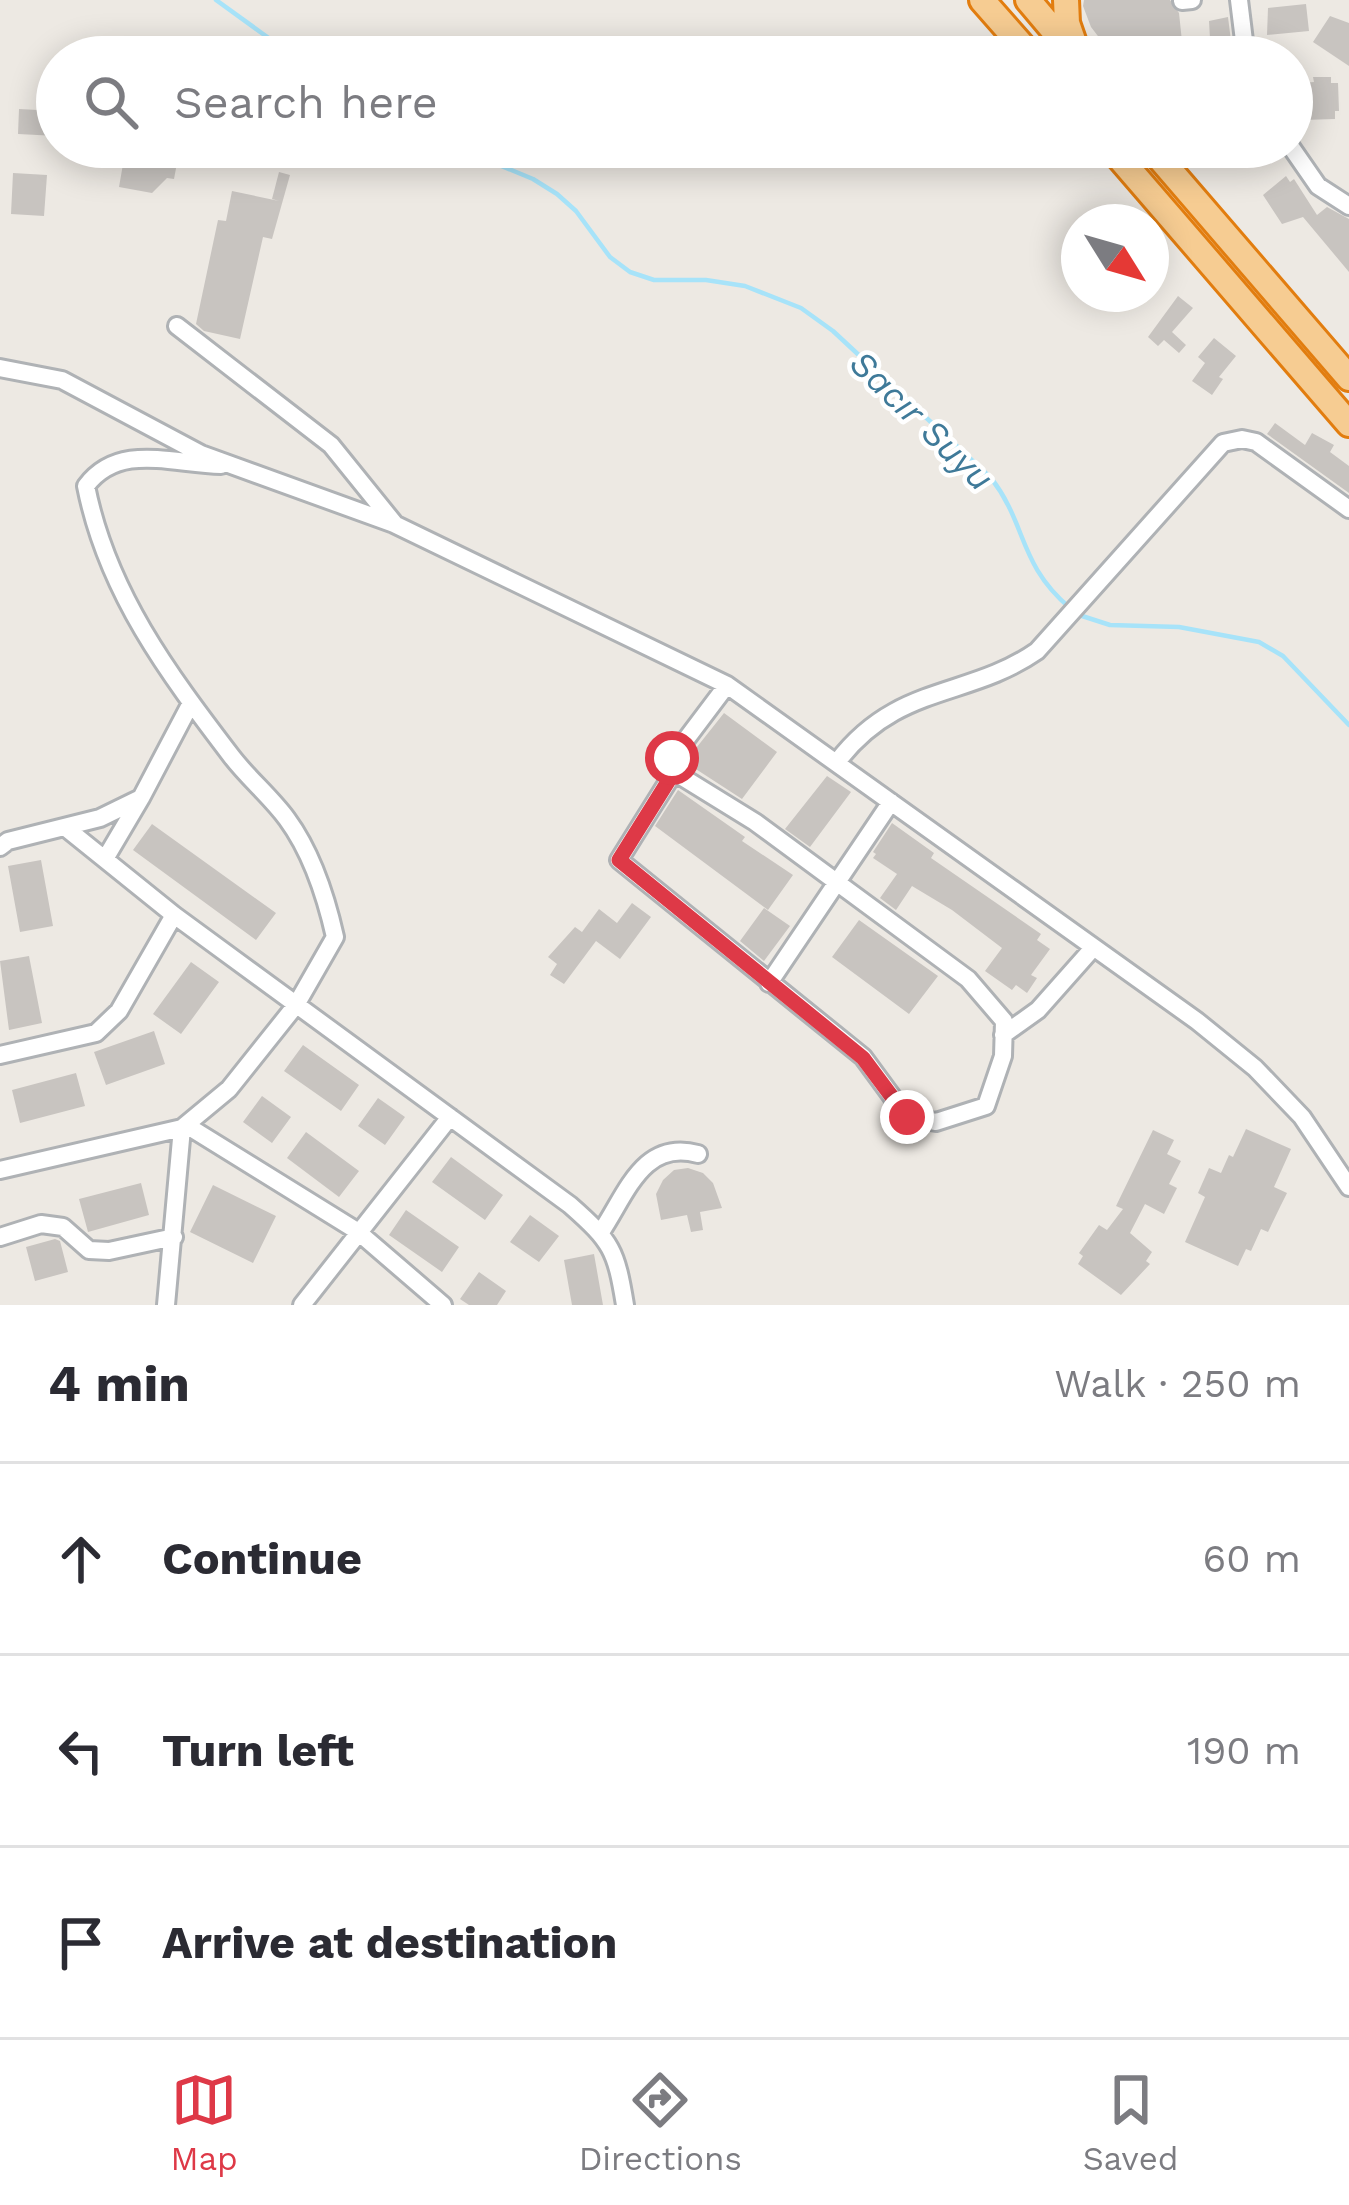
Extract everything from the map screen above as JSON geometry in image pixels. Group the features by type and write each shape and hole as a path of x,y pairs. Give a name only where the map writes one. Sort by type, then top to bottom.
{"highway":[{"path":"1066,0 1071,36"},
{"path":"1011,5 1050,36"},
{"path":"1011,5 1024,36"},
{"path":"1128,168 1349,424"},
{"path":"1168,168 1349,378"}],"street":[{"path":"1182,2 1192,0"},
{"path":"1239,0 1243,36"},
{"path":"1306,168 1318,186 1349,206"},
{"path":"177,326 331,445 394,524"},
{"path":"0,368 62,380 201,454 394,524 727,685 1256,1068 1302,1117 1349,1186"},
{"path":"837,761 882,718 931,693 1012,667 1037,651 1213,452 1229,440 1256,442 1349,509"},
{"path":"0,1170 184,1127 229,1089 296,1005 335,937 324,890 289,821 239,766 133,618 108,562 86,486 100,467 130,456 235,466"},
{"path":"674,772 755,822 968,980 1004,1021 1003,1056 986,1106 936,1122 907,1117 863,1058 619,860 674,772 672,758 727,685"},
{"path":"105,859 191,703"},
{"path":"0,847 100,818 141,797"},
{"path":"769,983 890,802"},
{"path":"66,828 601,1232 617,1257 626,1305"},
{"path":"0,1055 96,1033 118,1011 174,914"},
{"path":"1004,1035 1039,1010 1093,948"},
{"path":"302,1305 450,1117"},
{"path":"184,1127 357,1231 443,1305"},
{"path":"166,1305 184,1127"},
{"path":"601,1232 643,1166 658,1154 678,1148 698,1154"},
{"path":"0,1237 41,1224 63,1227 88,1250 109,1251 174,1237"}],"building":[{"path":"1084,0 1170,0 1179,13 1181,36 1098,36"},
{"path":"1306,4 1309,31 1267,35 1268,8"},
{"path":"1330,16 1349,23 1349,66 1313,42"},
{"path":"1228,17 1230,36 1210,36 1209,21"},
{"path":"1313,77 1331,77 1331,83 1338,83 1335,119 1313,120"},
{"path":"19,109 36,110 36,135 18,134"},
{"path":"122,168 176,168 174,179 167,178 152,193 119,187"},
{"path":"279,172 290,175 272,239 263,237 240,339 204,331 196,324 218,220 226,221 232,191 279,201 272,199"},
{"path":"13,173 47,175 44,216 11,214"},
{"path":"1286,176 1290,182 1294,179 1317,215 1327,207 1349,219 1349,272 1303,217 1282,224 1263,195"},
{"path":"1178,296 1193,308 1172,332 1186,345 1179,353 1164,340 1158,346 1148,337"},
{"path":"1214,338 1236,356 1212,395 1192,381 1205,363 1198,357"},
{"path":"1275,423 1305,445 1312,433 1334,445 1330,452 1349,466 1349,493 1267,434"},
{"path":"724,713 777,752 742,799 685,762"},
{"path":"827,776 851,792 810,847 785,829"},
{"path":"678,790 793,875 768,910 655,826"},
{"path":"892,823 934,853 931,858 1041,934 1037,940 1050,949 1031,975 1037,978 1027,993 1016,985 1012,990 985,971 1002,948 952,910 912,886 896,910 880,898 897,874 873,858 873,852"},
{"path":"152,824 276,913 256,940 133,850"},
{"path":"41,860 53,926 20,932 8,866"},
{"path":"632,903 651,917 620,959 596,941 564,984 550,975 557,964 548,957 575,927 582,932 599,909 617,923"},
{"path":"764,908 790,926 764,961 740,941"},
{"path":"859,920 938,976 909,1014 832,957"},
{"path":"29,956 42,1023 9,1030 0,961"},
{"path":"191,962 219,982 181,1034 153,1014"},
{"path":"154,1031 165,1064 106,1085 94,1052"},
{"path":"303,1045 359,1085 341,1111 284,1071"},
{"path":"76,1073 85,1106 20,1123 12,1090"},
{"path":"262,1096 291,1117 272,1143 243,1122"},
{"path":"378,1098 405,1117 385,1145 358,1126"},
{"path":"1246,1129 1291,1149 1274,1187 1287,1193 1268,1232 1261,1229 1238,1266 1185,1242 1205,1197 1198,1193 1209,1168 1221,1173"},
{"path":"1153,1130 1174,1140 1167,1154 1181,1161 1169,1184 1177,1188 1164,1214 1145,1204 1130,1233 1152,1252 1146,1261 1150,1264 1121,1295 1078,1264 1083,1256 1079,1253 1099,1225 1107,1230 1123,1209 1116,1206"},
{"path":"306,1132 359,1171 339,1197 287,1158"},
{"path":"451,1157 503,1195 485,1220 432,1182"},
{"path":"688,1168 713,1183 722,1208 700,1212 703,1230 691,1232 687,1215 661,1220 656,1194 674,1170"},
{"path":"141,1183 149,1215 88,1232 79,1199"},
{"path":"213,1185 276,1216 253,1263 190,1232"},
{"path":"406,1210 459,1247 442,1272 389,1235"},
{"path":"530,1215 559,1236 539,1262 510,1242"},
{"path":"60,1241 68,1272 35,1281 26,1247"},
{"path":"594,1254 603,1305 572,1305 564,1260"},
{"path":"479,1272 506,1291 497,1305 469,1305 460,1299"}],"waterway":[{"name":"Sacır Suyu","path":"216,0 266,36"},
{"name":"Sacır Suyu","path":"507,168 557,194 610,257 630,272 654,280 745,286 801,308 833,331 991,478 1041,576 1070,608"},
{"name":"Sacır Suyu","path":"1079,615 1110,625 1179,627 1259,642 1283,656 1349,725"}],"route":[{"path":"672,758 674,772 619,860 863,1058 907,1117"}]}
